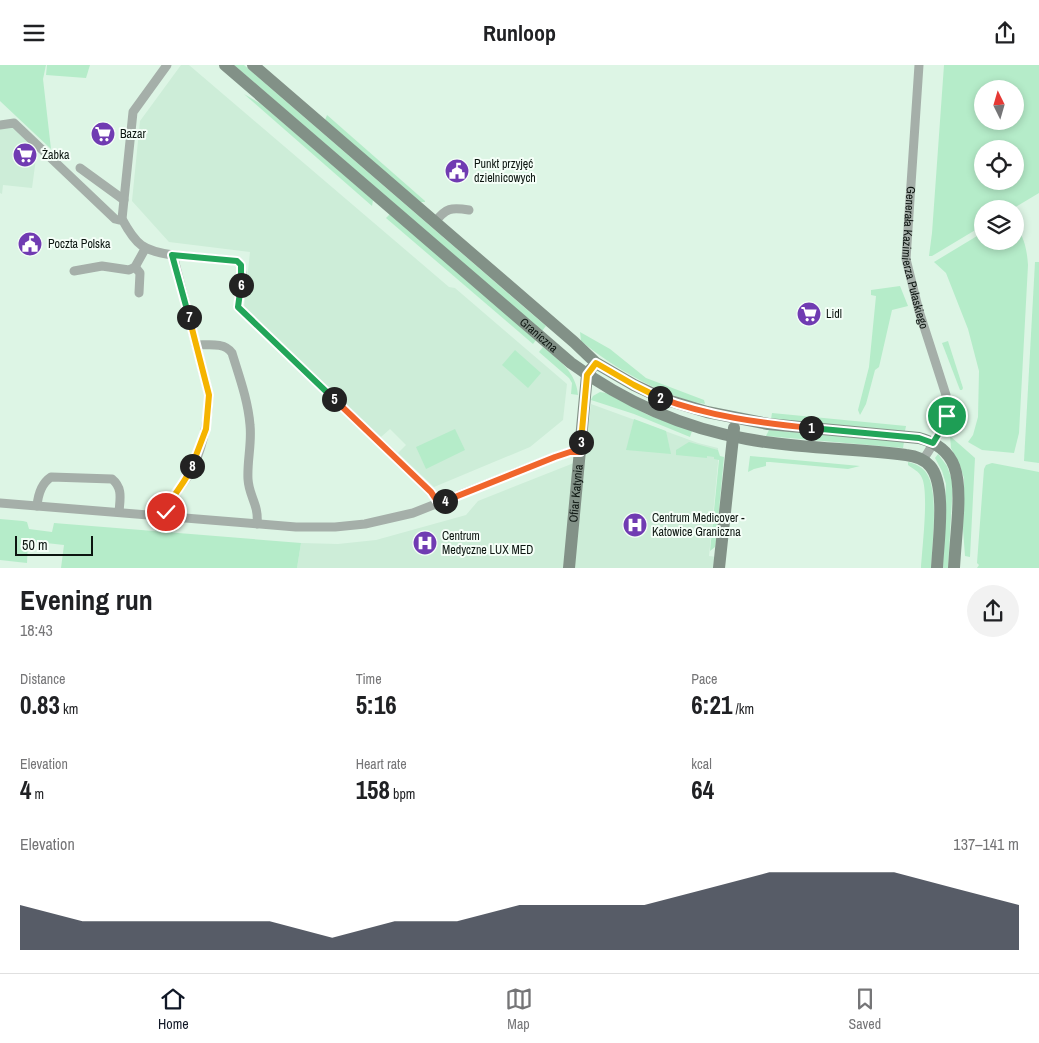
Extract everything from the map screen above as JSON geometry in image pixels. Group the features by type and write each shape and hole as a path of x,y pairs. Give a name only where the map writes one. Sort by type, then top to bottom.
{"street":[{"path":"167,65 133,112 122,219 129,231 145,249 154,252 237,261 241,265 242,275 238,307 431,492 439,504"},
{"name":"Graniczna","path":"226,65 542,338 587,375 623,396 656,413 690,425 733,436 760,441 915,456 923,460"},
{"name":"Graniczna","path":"253,65 596,363 653,395 735,418 768,424 919,438 933,443"},
{"name":"Generała Kazimierza Pułaskiego","path":"919,65 906,259 909,275 947,401 946,420 923,460"},
{"path":"0,125 14,123 115,219 122,219"},
{"path":"80,169 124,200"},
{"path":"435,222 443,212 450,209 468,210"},
{"path":"74,271 94,266 129,270 135,267 145,249"},
{"path":"166,516 169,504 191,470 206,429 209,395 172,255"},
{"path":"135,267 140,273 139,293"},
{"path":"196,345 224,346 229,348 232,353 250,424 251,439 247,477 250,493 258,511 257,524"},
{"path":"587,375 596,363"},
{"name":"Ofiar Katynia","path":"569,568 587,375"},
{"path":"719,568 735,418"},
{"path":"933,443 950,458 959,482 954,568"},
{"path":"0,503 304,527 356,525 398,517 439,504 555,457 570,452 580,452"},
{"path":"923,460 933,470 938,481 940,496 937,568"},
{"path":"37,506 40,491 47,480 52,477 112,479 121,492 119,513"}],"shaded area":[{"path":"181,65 189,65 449,287 455,288 567,384 563,420 530,447 434,487 398,453 406,445 390,429 381,437 244,308 250,252 169,242 132,201 140,121"},
{"path":"0,126 13,128 37,151 32,188 3,185 2,194 0,193"},
{"path":"591,404 698,443 718,448 709,556 717,557 716,568 297,568 301,543 338,544 376,540 466,515 478,501 584,459"}],"green space":[{"path":"0,65 46,65 43,79 51,149 0,101"},
{"path":"47,65 90,65 86,78 46,75"},
{"path":"234,65 244,65 546,326 542,331"},
{"path":"944,65 1039,65 1039,193 1024,202 1024,200 974,200 974,231 929,256"},
{"path":"244,94 261,104 373,200 372,206"},
{"path":"327,115 425,202 420,202 325,120"},
{"path":"390,214 536,340 533,344 386,218"},
{"path":"974,238 974,250 1024,250 1024,242 1025,244 1028,265 1019,433 1014,453 982,450 968,442 973,435 978,417 979,371 968,329 946,273 934,262"},
{"path":"1035,262 1039,262 1039,463 1024,461"},
{"path":"900,286 908,306 892,310 879,367 875,370 866,404 860,415 858,410 869,367 876,296 871,295 871,290"},
{"path":"580,332 610,349 646,378 704,400 705,404 673,395 624,371 581,341"},
{"path":"948,341 963,388 962,390 960,390 942,343"},
{"path":"543,347 566,367 577,387 578,395 571,394 572,383 569,378 539,352"},
{"path":"515,350 541,373 528,388 502,365"},
{"path":"600,392 606,393 648,415 692,431 690,437 634,414 591,400 593,396"},
{"path":"772,413 906,426 905,431 771,419"},
{"path":"634,419 666,431 671,454 626,450"},
{"path":"455,429 465,450 426,469 416,447"},
{"path":"769,430 904,442 903,448 766,436"},
{"path":"950,436 975,458 970,557 965,556 963,529 964,478 951,448"},
{"path":"689,442 718,450 720,456 724,457 716,541 715,547 710,551 719,460 707,456 707,458 676,455 676,450"},
{"path":"938,454 947,466 953,483 948,568 942,568 946,484 935,458"},
{"path":"750,456 860,466 848,469 766,462 766,466 748,472"},
{"path":"908,462 923,469 931,483 934,519 931,568 921,568 925,508 924,485 921,476 908,465"},
{"path":"992,463 1039,472 1039,568 977,568 979,565 977,563 984,469 986,465"},
{"path":"0,519 27,522 29,529 52,532 54,523 301,543 297,568 61,568 64,545 28,541 27,563 0,560"}],"place":[{"name":"Bazar","path":"103,134"},
{"name":"Żabka","path":"25,155"},
{"name":"Punkt przyjęć dzielnicowych","path":"457,171"},
{"name":"Poczta Polska","path":"30,244"},
{"name":"Lidl","path":"809,314"},
{"name":"Centrum Medicover - Katowice Graniczna","path":"635,525"},
{"name":"Centrum Medyczne LUX MED","path":"425,543"}],"route":[{"path":"166,512 171,500 191,470 201,444 206,429 209,395 172,255 237,261 241,265 242,275 238,307 431,492 439,504 562,454 580,452 587,375 596,363 653,395 751,422 919,438 933,443 947,416"}]}
